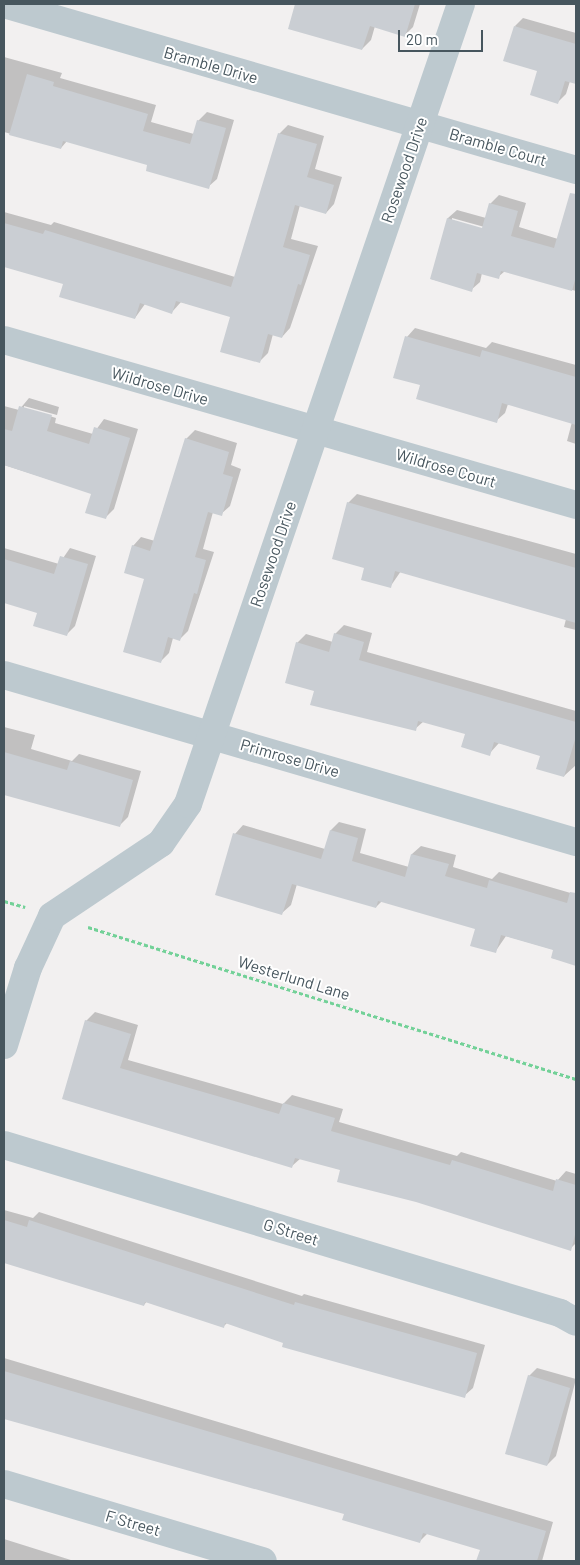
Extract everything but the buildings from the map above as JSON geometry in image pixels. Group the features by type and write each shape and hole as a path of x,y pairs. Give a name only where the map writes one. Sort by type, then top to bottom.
{"street":[{"name":"Bramble Drive","path":"4,4 419,125"},
{"name":"Rosewood Drive","path":"52,916 161,843 188,804 461,4"},
{"name":"Bramble Court","path":"419,125 576,170"},
{"name":"Wildrose Drive","path":"4,340 316,431"},
{"name":"Wildrose Court","path":"316,431 576,505"},
{"name":"Primrose Drive","path":"4,675 576,842"},
{"path":"4,1045 28,968 52,916"},
{"name":"G Street","path":"4,1145 560,1313 576,1322"},
{"name":"F Street","path":"4,1484 263,1561"}],"path":[{"name":"Westerlund Lane","path":"4,901 576,1079"}]}
